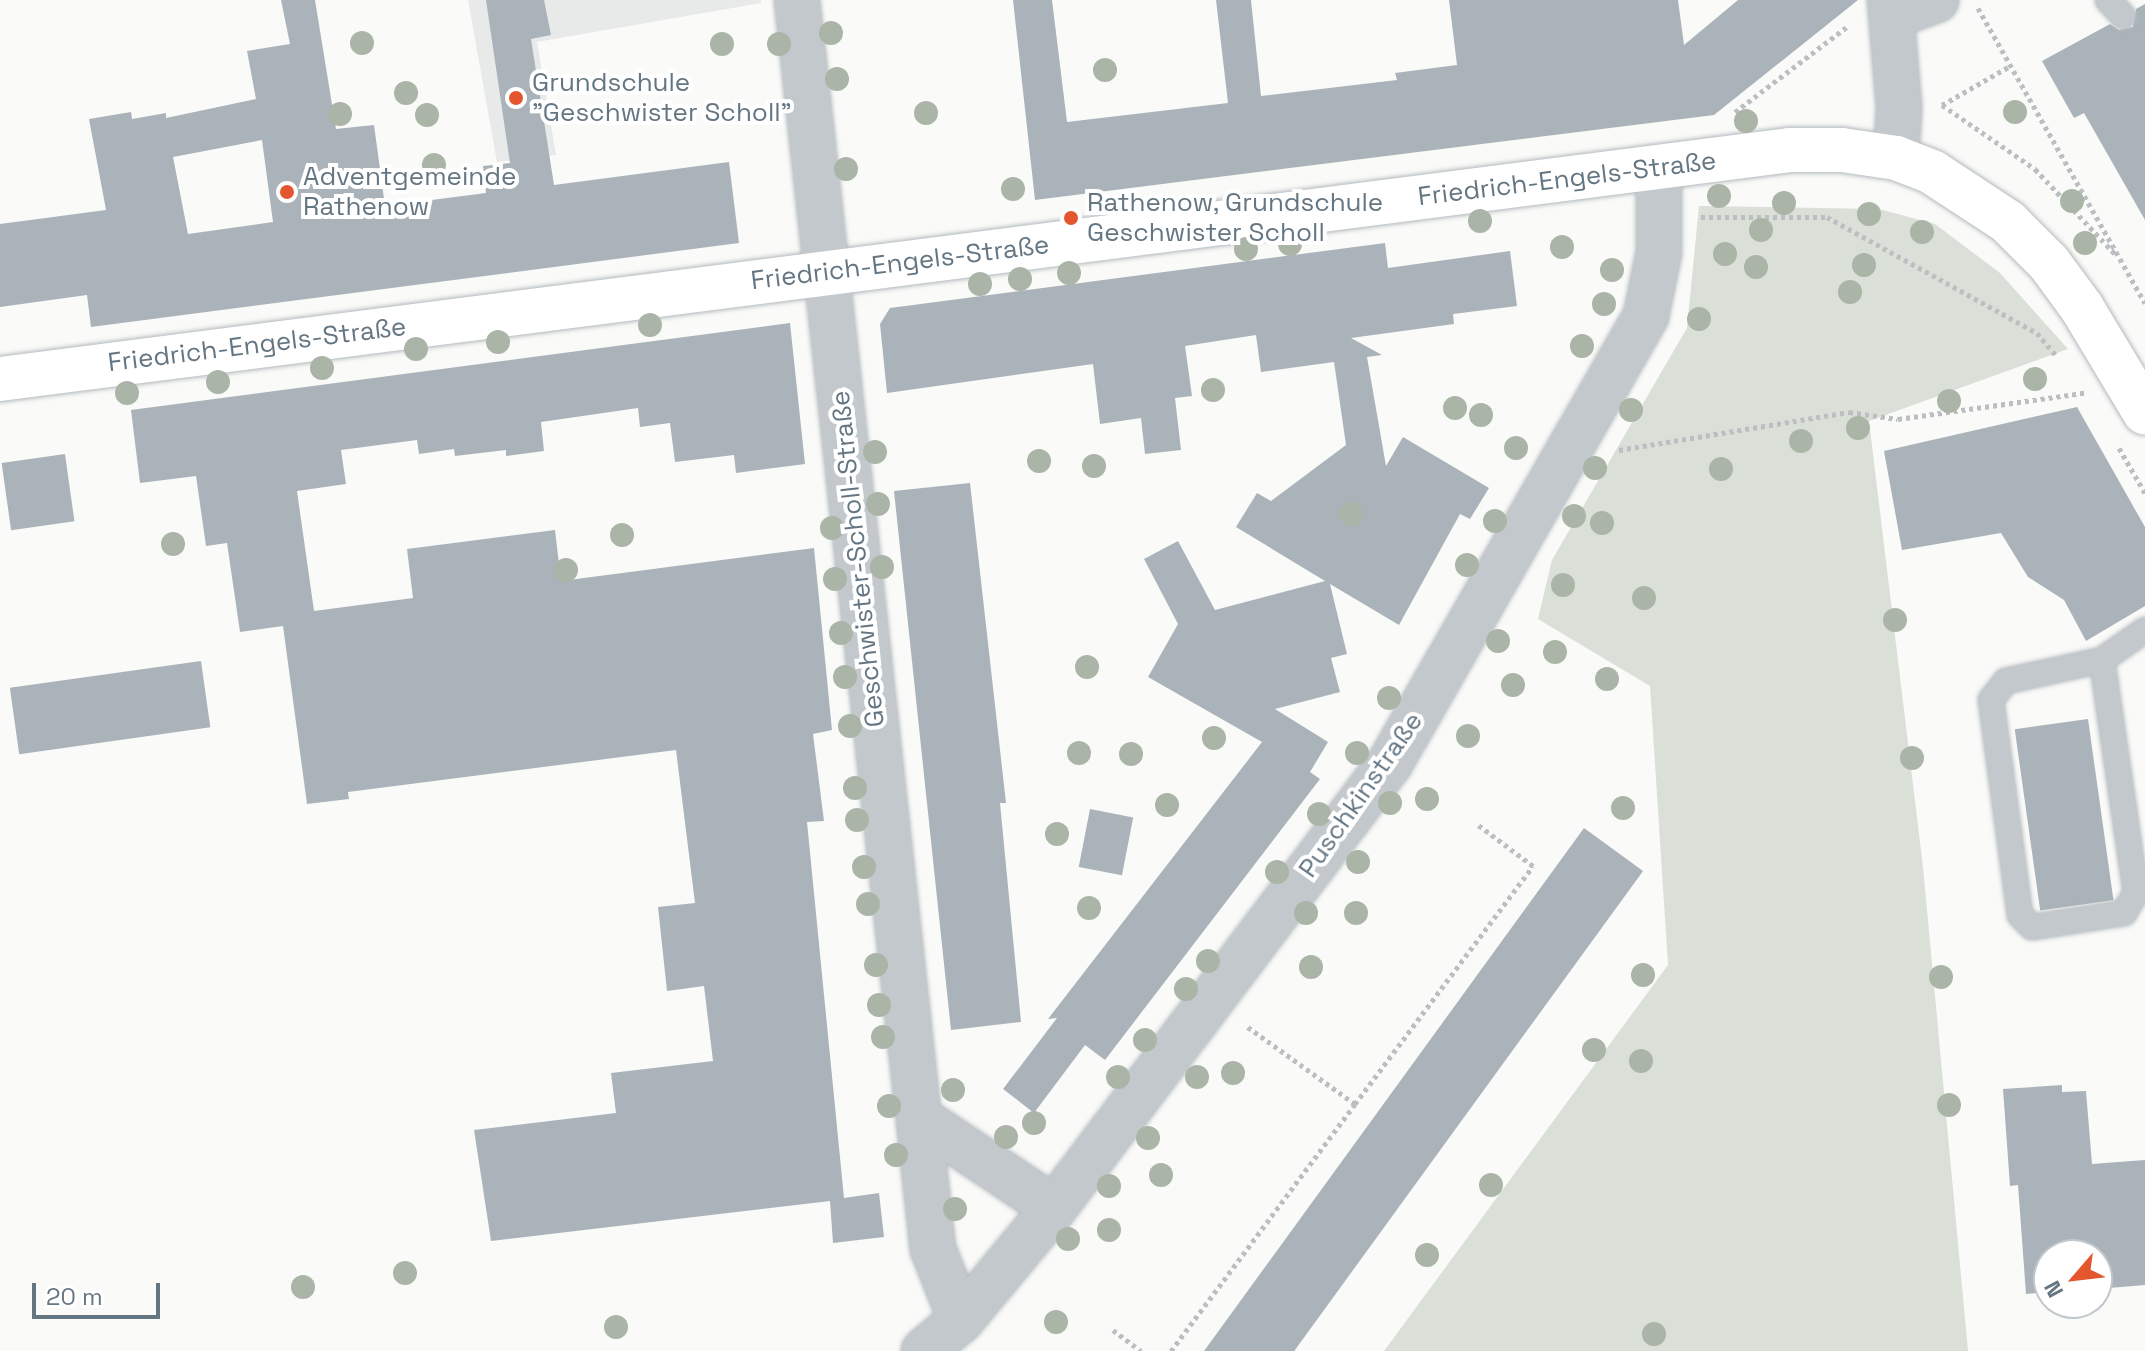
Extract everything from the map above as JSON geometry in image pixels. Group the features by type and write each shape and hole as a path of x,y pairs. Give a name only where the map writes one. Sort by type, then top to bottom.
{"street":[{"name":"Geschwister-Scholl-Straße","path":"797,0 933,1249 961,1320"},
{"path":"1896,158 1920,106 1891,8 1936,0"},
{"name":"Friedrich-Engels-Straße","path":"0,379 1789,150 1842,150 1896,158 1932,172 2008,222 2049,263 2145,413"},
{"name":"Puschkinstraße","path":"924,1351 961,1320 1054,1208 1390,763 1646,316 1659,252 1659,167"},
{"path":"919,1118 1054,1208"}],"lane":[{"path":"2102,660 2136,893 2124,913 2032,927 2020,915 1991,700 2006,681 2102,660 2145,630"}],"path":[{"path":"1973,0 2145,303"},
{"path":"1728,117 1848,26 1891,8"},
{"path":"1920,106 2010,66"},
{"path":"1920,106 2035,169 2121,260"},
{"path":"1660,217 1827,217 2037,333 2067,369"},
{"path":"1567,458 1849,412 1898,419 2087,392 2077,381"},
{"path":"1171,1351 1533,866 1477,824"},
{"path":"1212,1001 1355,1104"},
{"path":"1113,1330 1141,1351"}],"shaded area":[{"name":"Grundschule \"Geschwister Scholl\"","path":"468,0 761,0 761,3 537,42 556,155 497,162"},
{"path":"1699,206 1879,209 1935,224 2000,273 2068,349 1869,421 1923,867 1968,1351 1384,1351 1668,965 1650,686 1538,619 1552,560 1687,328"}],"building":[{"path":"281,0 315,0 336,129 374,125 385,206 486,193 483,166 510,163 486,0 544,0 551,35 531,39 554,185 729,162 739,243 91,327 87,295 0,307 0,224 106,210 89,119 131,112 132,119 166,113 166,118 256,99 247,51 290,44","holes":["262,140 273,222 188,234 173,157"]},
{"path":"1013,0 1052,0 1067,122 1228,103 1216,0 1251,0 1261,96 1397,80 1395,73 1457,65 1449,0 1678,0 1684,45 1738,0 1858,0 1714,115 1035,200"},
{"path":"2145,4 2145,220 2084,113 2074,118 2042,61 2110,24 2119,30 2133,27 2136,9"},
{"path":"1385,243 1388,268 1510,251 1517,306 1453,314 1454,324 1351,338 1382,355 1367,357 1386,466 1403,437 1489,488 1470,519 1460,514 1399,625 1330,584 1347,654 1331,658 1340,692 1275,709 1328,742 1310,772 1320,779 1105,1060 1085,1045 1034,1113 1003,1089 1057,1018 1048,1019 1262,742 1148,677 1178,624 1144,559 1178,541 1215,610 1325,581 1236,527 1257,493 1271,501 1346,445 1334,362 1261,372 1256,335 1185,346 1192,396 1175,398 1181,450 1145,454 1141,418 1100,424 1093,364 887,393 880,324 890,308"},
{"path":"790,323 805,464 736,473 734,455 675,462 670,423 640,427 638,408 541,422 544,451 506,456 506,450 455,456 454,449 419,454 417,440 341,450 346,484 297,491 314,611 413,598 407,549 555,530 561,581 814,548 832,730 813,734 824,821 807,822 844,1198 879,1193 884,1237 833,1243 830,1201 491,1241 474,1130 616,1113 611,1073 713,1061 704,986 667,991 658,907 695,903 676,750 348,792 349,799 307,804 283,626 240,632 227,543 206,546 196,476 140,483 131,410"},
{"path":"2077,407 2145,527 2145,606 2086,641 2064,600 2028,577 2001,533 1902,550 1884,451"},
{"path":"65,454 74,521 11,530 2,463"},
{"path":"970,483 1006,803 1000,803 1021,1022 951,1030 894,491"},
{"path":"201,661 210,727 19,754 10,688"},
{"path":"2088,719 2113,900 2040,911 2015,729"},
{"path":"1090,809 1133,817 1122,875 1079,867"},
{"path":"1584,828 1643,871 1294,1351 1204,1351"},
{"path":"2062,1085 2062,1092 2086,1091 2092,1164 2145,1160 2145,1285 2113,1288 2113,1239 2033,1239 2033,1293 2026,1294 2018,1185 2010,1186 2003,1089"}],"place":[{"name":"Grundschule \"Geschwister Scholl\"","path":"516,98"},
{"name":"Adventgemeinde Rathenow","path":"287,192"},
{"name":"Rathenow, Grundschule Geschwister Scholl","path":"1071,218"}]}
